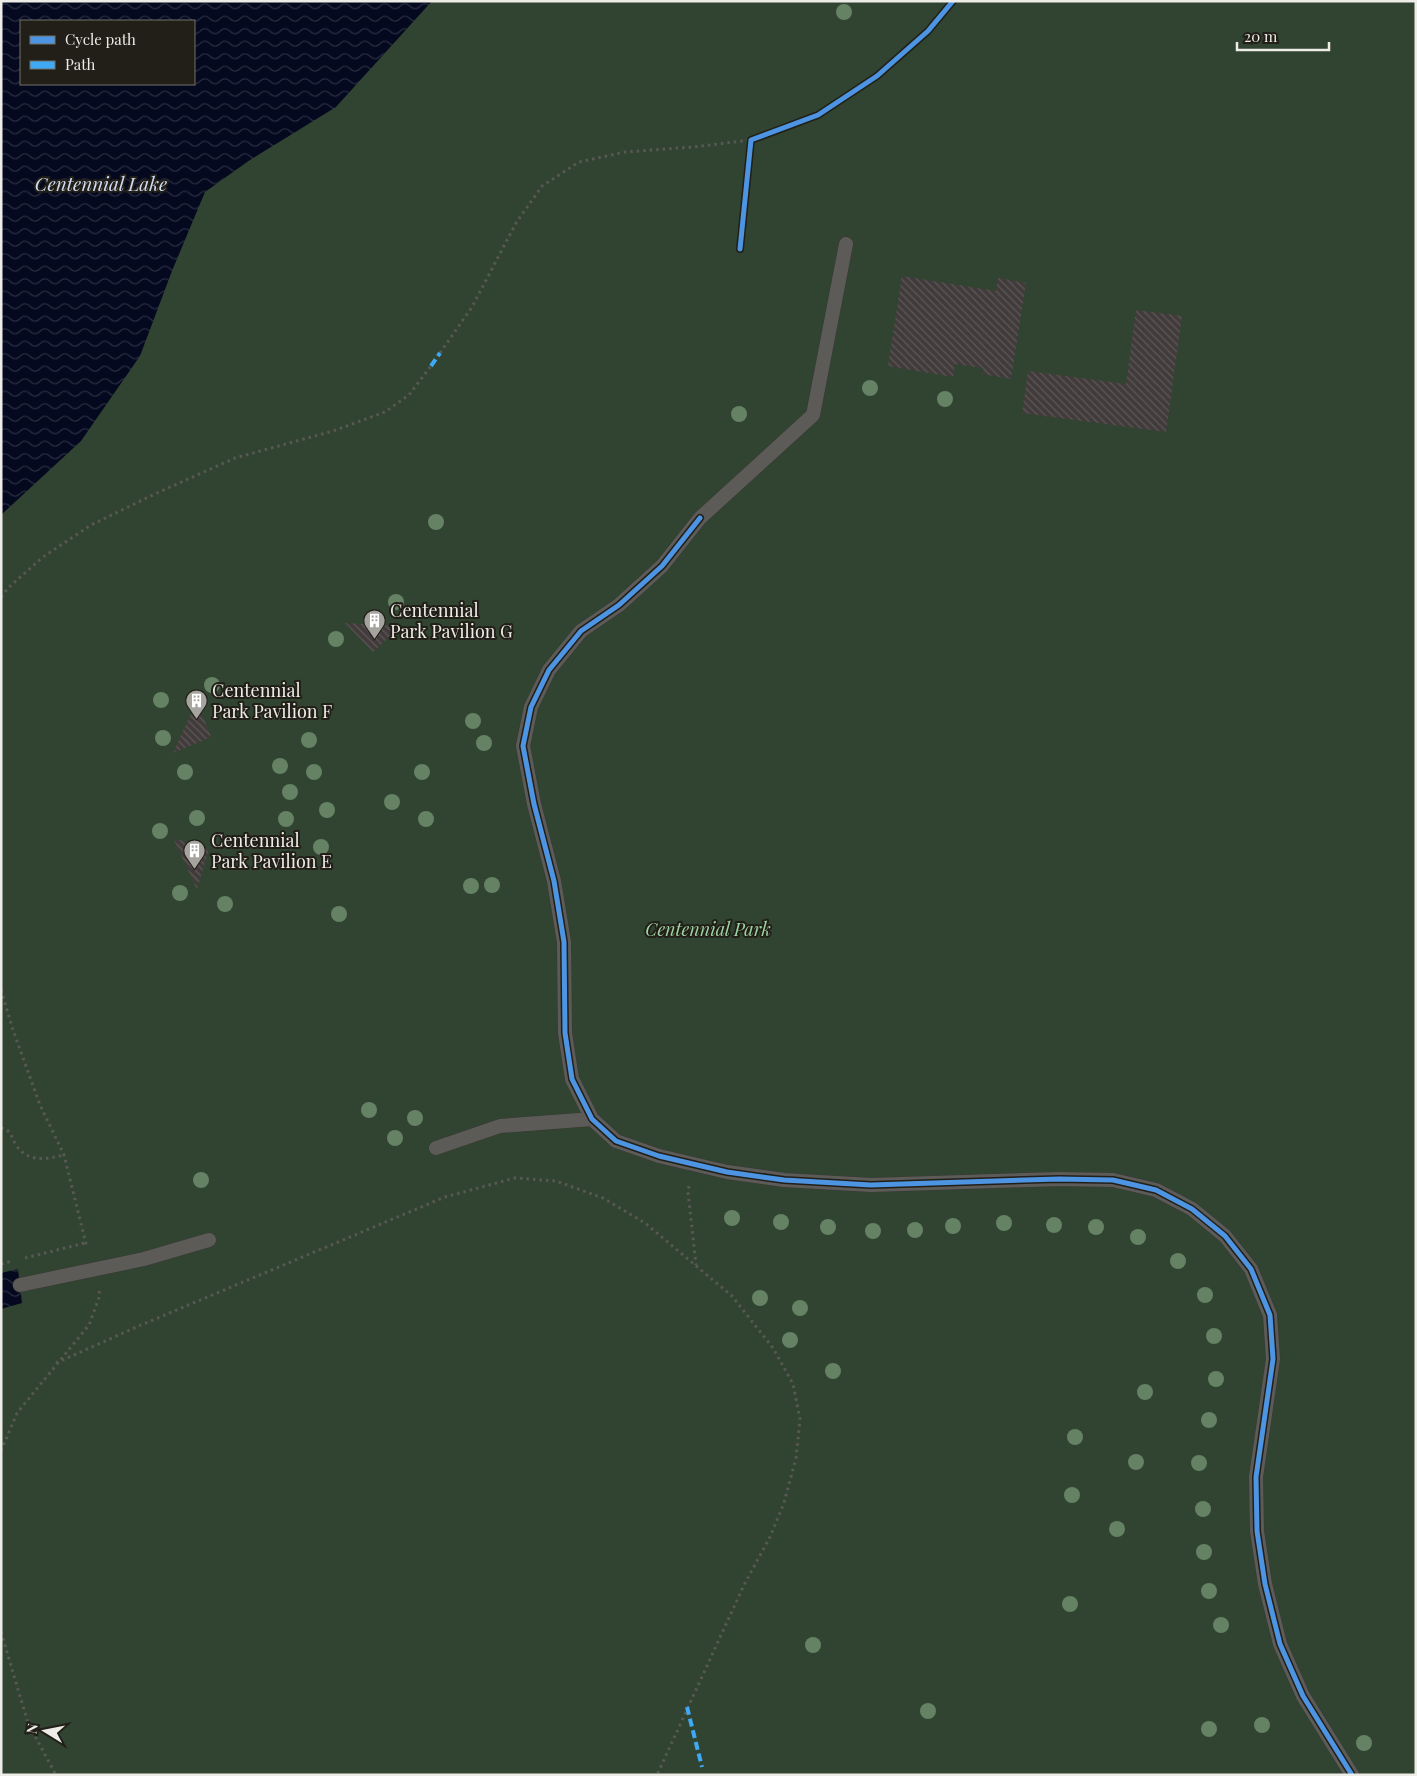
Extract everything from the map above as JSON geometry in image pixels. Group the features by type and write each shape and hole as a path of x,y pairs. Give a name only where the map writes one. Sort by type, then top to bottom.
{"lane":[{"path":"846,244 813,415 700,518 662,566 619,605 581,631 549,670 531,707 523,746 534,804 554,881 564,942 565,1033 572,1078 592,1119 616,1141 658,1156 727,1172 784,1180 872,1185 1059,1179 1113,1180 1156,1190 1192,1209 1225,1236 1251,1269 1270,1315 1273,1359 1256,1477 1257,1531 1265,1584 1280,1644 1302,1696 1352,1775"},
{"path":"436,1148 500,1126 592,1119"},
{"path":"20,1285 144,1259 210,1240"}],"path":[{"path":"440,353 472,307 516,223 542,186 579,162 625,152 693,147 752,140 760,137"},
{"path":"740,249 752,140"},
{"path":"1,598 8,588 43,557 91,525 235,458 333,431 385,412 409,395 431,366"},
{"path":"1,990 40,1105 64,1155 100,1295 89,1325 17,1413 1,1451"},
{"path":"1,1128 7,1129 12,1134 16,1145 25,1153 36,1158 43,1160 64,1155"},
{"path":"692,1164 688,1192 696,1265"},
{"path":"56,1363 141,1325 445,1198 515,1178 556,1181 603,1198 645,1223 732,1296 773,1348 794,1384 800,1419 796,1458 784,1503 770,1537 744,1585 657,1775"},
{"path":"1,1264 86,1243"},
{"path":"1,1632 28,1723 56,1775"}],"green space":[{"name":"Centennial Park","path":"1,1 1416,1 1416,1775 1,1775"}],"water":[{"name":"Centennial Lake","path":"1,1 432,1 336,107 250,160 205,192 172,271 140,356 81,441 1,515"},
{"path":"18,1269 22,1303 1,1309 1,1273"}],"building":[{"path":"902,276 996,291 998,278 1026,283 1011,379 982,374 983,368 955,364 953,377 888,366"},
{"path":"1136,310 1182,316 1166,432 1022,413 1028,371 1126,384"},
{"name":"Centennial Park Pavilion G","path":"345,623 401,626 373,652"},
{"name":"Centennial Park Pavilion F","path":"197,701 211,737 173,753"},
{"name":"Centennial Park Pavilion E","path":"173,838 209,849 197,889"}],"marked path":[{"path":"431,366 440,353"},
{"path":"687,1707 702,1767"}],"cycle path":[{"path":"740,249 751,140 818,115 877,76 928,31 953,1"},
{"path":"700,518 662,566 619,605 581,631 549,670 531,707 523,746 534,804 554,881 564,942 565,1033 572,1079 592,1119 616,1141 659,1156 727,1172 784,1180 871,1185 1059,1179 1113,1180 1156,1190 1192,1209 1225,1236 1251,1269 1270,1315 1273,1359 1256,1477 1257,1531 1265,1584 1280,1644 1303,1696 1352,1775"}],"place":[{"name":"Centennial Park Pavilion G","path":"374,639"},
{"name":"Centennial Park Pavilion F","path":"196,719"},
{"name":"Centennial Park Pavilion E","path":"195,869"}]}
